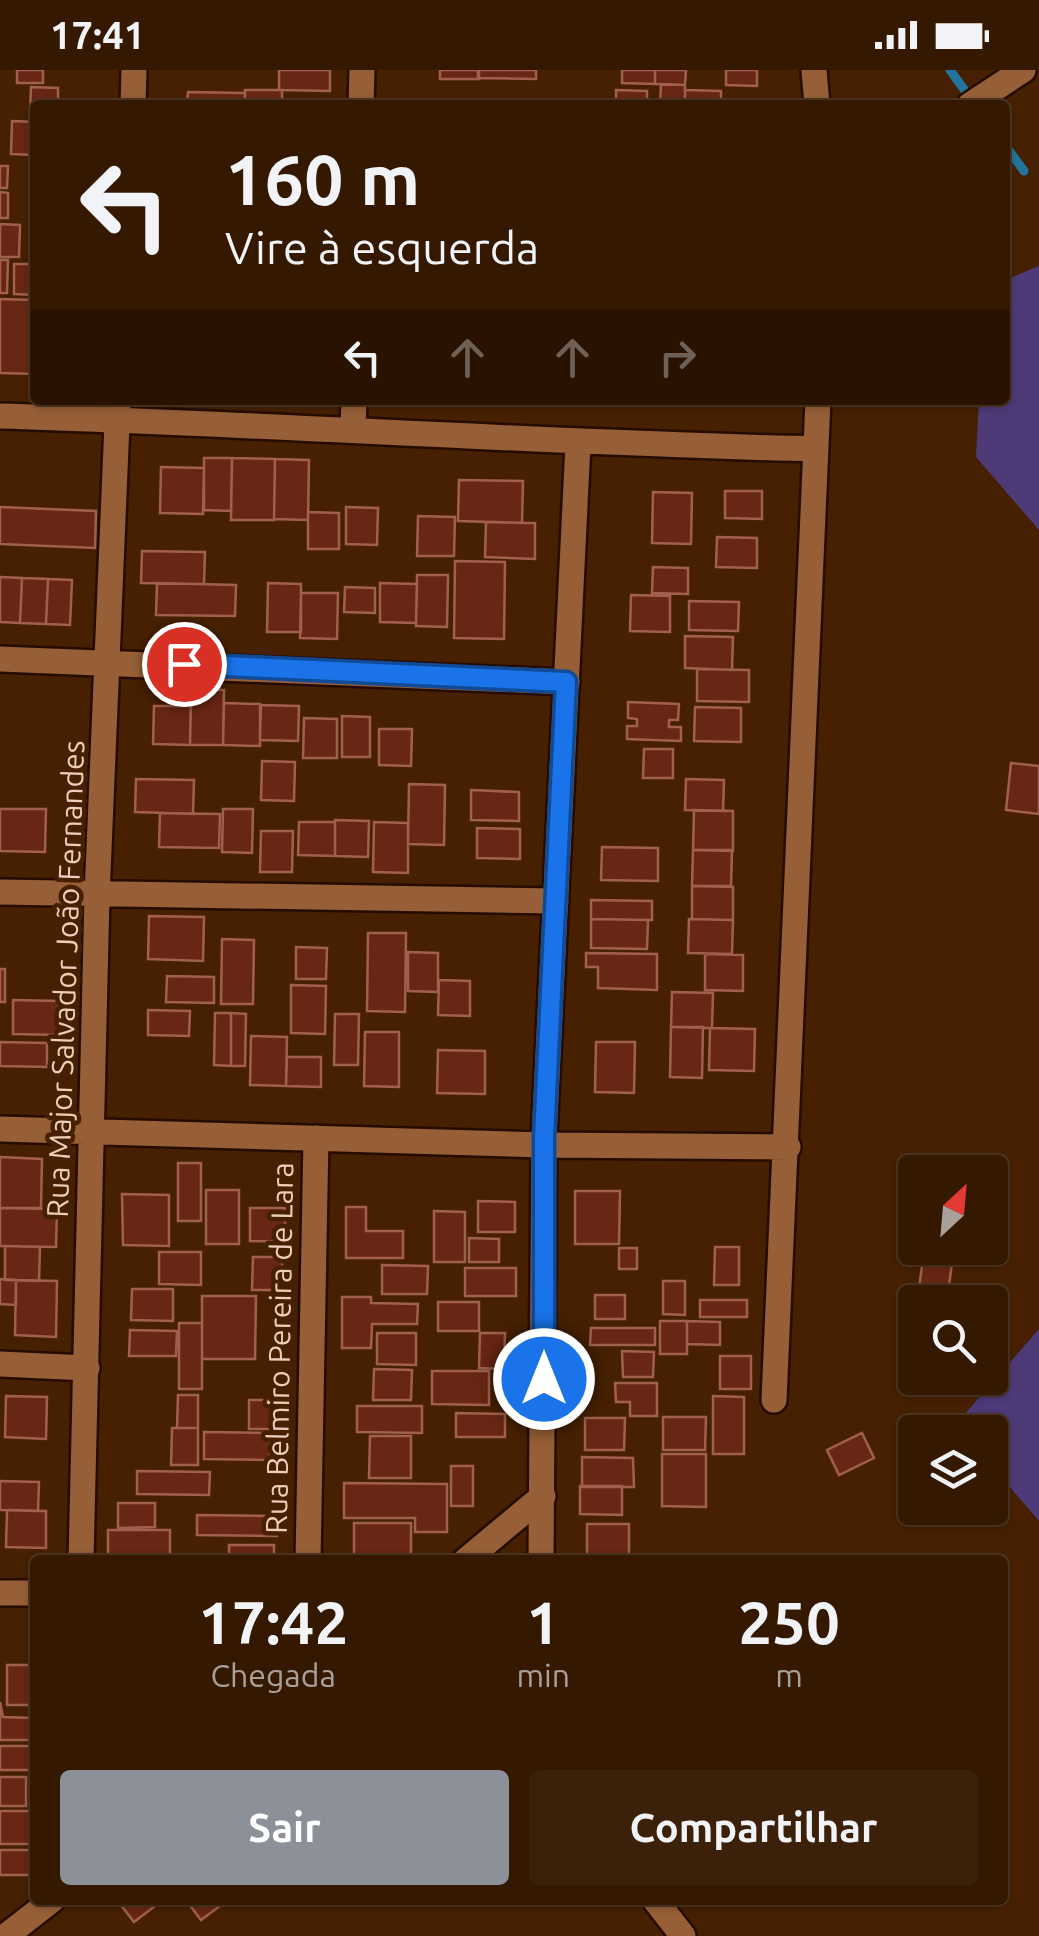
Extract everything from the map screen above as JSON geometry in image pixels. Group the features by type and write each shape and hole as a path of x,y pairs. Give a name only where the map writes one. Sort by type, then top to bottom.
{"street":[{"path":"132,100 134,70"},
{"path":"362,70 362,100"},
{"path":"814,70 817,100"},
{"path":"981,98 1023,70"},
{"path":"353,428 354,405"},
{"path":"774,1400 818,405"},
{"path":"0,416 118,410 578,444 816,449"},
{"name":"Rua Major Salvador João Fernandes","path":"81,1555 97,896 118,410"},
{"path":"540,1555 544,1145 578,444"},
{"path":"0,659 108,660 566,682"},
{"path":"0,892 556,901"},
{"path":"0,1128 544,1145 788,1146"},
{"name":"Rua Belmiro Pereira de Lara","path":"308,1555 316,1138"},
{"path":"0,1364 87,1368"},
{"path":"472,1555 543,1496"},
{"path":"0,1592 30,1593"},
{"path":"6,1936 46,1905"},
{"path":"659,1905 683,1936"}],"shaded area":[{"path":"1039,266 1039,530 976,457 979,405 1010,405 1010,278"},
{"path":"1039,1329 1039,1521 1008,1485 1008,1415 964,1415 981,1395 1008,1395 1008,1364"}],"building":[{"path":"17,70 43,70 43,83 17,83"},
{"path":"279,70 330,70 330,91 279,90"},
{"path":"440,70 479,70 479,79 440,79"},
{"path":"478,70 536,70 536,79 478,78"},
{"path":"622,70 655,70 655,84 622,83"},
{"path":"655,70 686,70 685,85 655,84"},
{"path":"726,70 757,70 757,86 726,85"},
{"path":"661,84 685,85 685,100 660,100"},
{"path":"31,87 58,88 58,100 31,100"},
{"path":"245,90 282,90 282,100 245,100"},
{"path":"616,90 647,91 647,100 616,100"},
{"path":"685,90 721,91 721,100 685,100"},
{"path":"188,92 245,93 245,100 187,100"},
{"path":"12,121 30,122 30,155 11,154"},
{"path":"0,166 8,166 7,188 0,188"},
{"path":"0,192 8,193 8,218 0,218"},
{"path":"0,224 20,225 19,257 0,257"},
{"path":"0,260 8,260 7,293 0,293"},
{"path":"14,264 30,264 30,295 14,294"},
{"path":"0,299 30,300 30,374 0,373"},
{"path":"204,458 232,458 231,511 204,510"},
{"path":"232,458 275,459 274,520 231,520"},
{"path":"275,459 309,460 308,520 274,519"},
{"path":"161,467 204,468 203,514 160,513"},
{"path":"459,480 523,481 522,523 458,521"},
{"path":"725,491 762,491 762,519 725,518"},
{"path":"653,492 692,493 691,544 652,543"},
{"path":"0,507 96,511 95,548 0,544"},
{"path":"346,507 378,508 377,545 346,544"},
{"path":"308,512 339,513 339,549 308,549"},
{"path":"418,516 455,517 454,556 417,556"},
{"path":"486,522 535,523 535,559 485,557"},
{"path":"717,537 757,538 757,568 716,567"},
{"path":"142,551 205,552 204,584 141,583"},
{"path":"455,561 505,562 504,639 454,638"},
{"path":"653,567 688,568 688,594 652,593"},
{"path":"417,575 448,575 447,627 416,626"},
{"path":"0,577 22,578 20,623 0,622"},
{"path":"22,578 48,579 46,624 20,623"},
{"path":"48,579 72,580 70,625 46,624"},
{"path":"157,583 236,585 235,616 156,615"},
{"path":"268,583 301,584 301,632 267,632"},
{"path":"380,583 417,584 416,623 380,622"},
{"path":"345,587 375,588 375,613 344,612"},
{"path":"301,593 338,593 337,639 300,638"},
{"path":"631,595 670,596 670,632 630,631"},
{"path":"689,601 739,602 738,631 689,630"},
{"path":"685,636 733,637 732,670 685,668"},
{"path":"697,669 749,670 749,702 697,701"},
{"path":"191,689 224,690 223,745 190,745"},
{"path":"628,702 679,704 678,720 669,720 669,727 681,727 681,741 627,739 627,726 637,726 637,719 628,718"},
{"path":"224,703 260,704 260,746 223,745"},
{"path":"261,705 299,706 298,741 260,740"},
{"path":"154,706 191,706 190,745 153,744"},
{"path":"695,707 741,708 741,742 694,741"},
{"path":"342,716 370,717 370,757 342,757"},
{"path":"304,718 337,719 337,758 303,758"},
{"path":"379,729 412,729 411,766 379,765"},
{"path":"644,749 673,749 673,778 643,778"},
{"path":"262,761 295,762 294,801 261,800"},
{"path":"1011,763 1039,766 1039,814 1006,810"},
{"path":"136,779 194,780 193,814 135,812"},
{"path":"686,779 724,780 723,811 685,810"},
{"path":"409,784 445,785 444,845 408,844"},
{"path":"471,790 519,792 519,821 471,820"},
{"path":"0,809 46,809 45,852 0,851"},
{"path":"223,809 253,809 252,853 222,852"},
{"path":"694,810 733,811 733,851 693,850"},
{"path":"160,813 220,814 219,848 159,847"},
{"path":"335,820 369,821 368,857 335,856"},
{"path":"299,822 335,822 335,856 298,855"},
{"path":"374,822 408,823 408,873 373,872"},
{"path":"477,828 520,829 520,859 477,858"},
{"path":"261,831 293,831 292,872 260,872"},
{"path":"602,847 658,848 658,881 601,880"},
{"path":"693,850 732,850 731,886 692,886"},
{"path":"692,886 733,887 733,920 692,919"},
{"path":"591,900 652,901 652,920 591,919"},
{"path":"149,916 204,917 203,961 148,959"},
{"path":"591,919 648,920 647,949 591,948"},
{"path":"689,919 733,920 732,954 688,953"},
{"path":"368,933 406,933 405,1012 367,1011"},
{"path":"222,939 254,940 253,1004 221,1004"},
{"path":"296,947 327,948 326,979 296,979"},
{"path":"408,952 438,953 438,992 408,991"},
{"path":"586,953 657,954 657,990 598,988 598,967 586,967"},
{"path":"705,954 743,955 743,991 705,990"},
{"path":"0,969 5,969 5,1002 0,1002"},
{"path":"167,976 214,977 214,1003 166,1002"},
{"path":"439,980 470,981 470,1016 438,1015"},
{"path":"291,985 326,986 325,1034 291,1033"},
{"path":"672,992 713,993 712,1028 671,1027"},
{"path":"13,1000 59,1001 58,1035 13,1034"},
{"path":"148,1010 190,1011 189,1036 148,1035"},
{"path":"215,1013 231,1013 231,1066 214,1065"},
{"path":"231,1013 246,1014 245,1066 231,1066"},
{"path":"335,1014 359,1014 358,1065 334,1065"},
{"path":"671,1027 703,1027 702,1078 670,1077"},
{"path":"710,1028 755,1029 754,1071 709,1070"},
{"path":"365,1032 399,1032 399,1087 364,1086"},
{"path":"251,1036 287,1037 286,1086 250,1085"},
{"path":"0,1042 47,1043 47,1067 0,1066"},
{"path":"596,1042 635,1042 634,1093 595,1092"},
{"path":"438,1050 485,1051 485,1094 437,1093"},
{"path":"287,1057 321,1057 321,1087 286,1086"},
{"path":"0,1157 42,1159 41,1208 0,1208"},
{"path":"178,1163 201,1163 201,1221 178,1221"},
{"path":"206,1190 239,1190 239,1244 206,1244"},
{"path":"575,1191 620,1191 619,1244 575,1244"},
{"path":"122,1194 169,1195 169,1246 123,1245"},
{"path":"478,1201 515,1202 515,1232 478,1232"},
{"path":"346,1207 366,1207 366,1231 403,1231 403,1258 346,1258"},
{"path":"0,1208 57,1209 56,1247 0,1246"},
{"path":"250,1208 285,1208 285,1242 250,1241"},
{"path":"434,1211 465,1212 465,1262 434,1262"},
{"path":"469,1238 499,1239 499,1262 469,1262"},
{"path":"5,1246 40,1247 39,1281 5,1280"},
{"path":"715,1247 739,1247 739,1285 714,1285"},
{"path":"619,1248 637,1248 637,1269 619,1269"},
{"path":"159,1252 201,1252 201,1285 159,1284"},
{"path":"253,1257 282,1257 282,1290 252,1290"},
{"path":"382,1265 428,1266 427,1294 382,1294"},
{"path":"922,1265 952,1265 949,1285 919,1285"},
{"path":"465,1268 516,1268 516,1296 465,1296"},
{"path":"0,1279 16,1280 16,1305 0,1304"},
{"path":"16,1280 57,1281 56,1337 15,1335"},
{"path":"663,1281 685,1281 685,1315 663,1314"},
{"path":"132,1289 173,1289 173,1321 131,1320"},
{"path":"595,1295 625,1295 625,1319 595,1319"},
{"path":"202,1296 256,1296 255,1359 202,1359"},
{"path":"342,1297 371,1297 371,1303 418,1304 417,1324 372,1324 371,1348 342,1348"},
{"path":"700,1300 747,1300 747,1317 700,1317"},
{"path":"438,1302 479,1302 479,1331 438,1331"},
{"path":"660,1321 687,1321 687,1354 660,1354"},
{"path":"687,1321 720,1322 720,1345 687,1344"},
{"path":"179,1323 202,1323 202,1389 179,1389"},
{"path":"591,1328 655,1328 655,1345 590,1345"},
{"path":"130,1330 177,1331 176,1356 129,1356"},
{"path":"377,1333 416,1333 416,1365 377,1364"},
{"path":"480,1333 505,1333 504,1369 479,1368"},
{"path":"622,1351 654,1352 653,1377 623,1377"},
{"path":"720,1356 751,1356 751,1389 720,1389"},
{"path":"374,1369 412,1370 411,1400 373,1400"},
{"path":"432,1371 489,1371 489,1405 432,1404"},
{"path":"615,1383 657,1383 657,1416 630,1416 630,1402 616,1402"},
{"path":"178,1395 198,1395 198,1428 177,1428"},
{"path":"6,1396 47,1397 46,1439 5,1437"},
{"path":"713,1396 744,1397 744,1454 713,1454"},
{"path":"249,1400 278,1400 277,1429 249,1429"},
{"path":"357,1406 422,1406 422,1433 357,1432"},
{"path":"456,1413 505,1414 505,1437 456,1437"},
{"path":"663,1417 706,1417 705,1450 663,1450"},
{"path":"585,1418 625,1418 624,1450 585,1450"},
{"path":"172,1428 198,1428 198,1465 171,1465"},
{"path":"204,1432 270,1433 270,1460 204,1459"},
{"path":"862,1433 874,1458 839,1475 827,1450"},
{"path":"370,1436 411,1436 411,1478 369,1478"},
{"path":"662,1454 706,1454 706,1507 662,1506"},
{"path":"582,1457 633,1458 634,1487 582,1487"},
{"path":"451,1466 473,1466 473,1506 451,1506"},
{"path":"137,1471 210,1472 209,1495 137,1494"},
{"path":"0,1481 39,1482 38,1511 0,1510"},
{"path":"344,1483 447,1484 447,1532 415,1532 415,1518 344,1518"},
{"path":"580,1486 622,1486 622,1515 580,1514"},
{"path":"118,1503 155,1503 155,1527 118,1528"},
{"path":"7,1510 46,1511 46,1548 6,1547"},
{"path":"197,1515 277,1516 277,1536 197,1535"},
{"path":"354,1523 411,1523 411,1555 354,1555"},
{"path":"587,1524 629,1524 629,1555 587,1555"},
{"path":"108,1530 170,1530 170,1555 108,1555"},
{"path":"229,1545 274,1545 274,1555 229,1555"},
{"path":"7,1665 30,1665 30,1705 7,1705"},
{"path":"0,1702 3,1717 30,1718 30,1740 0,1740"},
{"path":"0,1746 30,1746 30,1770 0,1770"},
{"path":"0,1777 26,1777 26,1806 0,1806"},
{"path":"0,1811 30,1811 30,1844 0,1844"},
{"path":"0,1850 30,1850 30,1875 0,1875"},
{"path":"121,1905 156,1905 134,1922"},
{"path":"190,1905 221,1905 201,1920"}],"waterway":[{"path":"950,70 971,99"},
{"path":"1010,152 1024,171"}],"route":[{"path":"184,664 566,682 544,1137 544,1379"}]}
